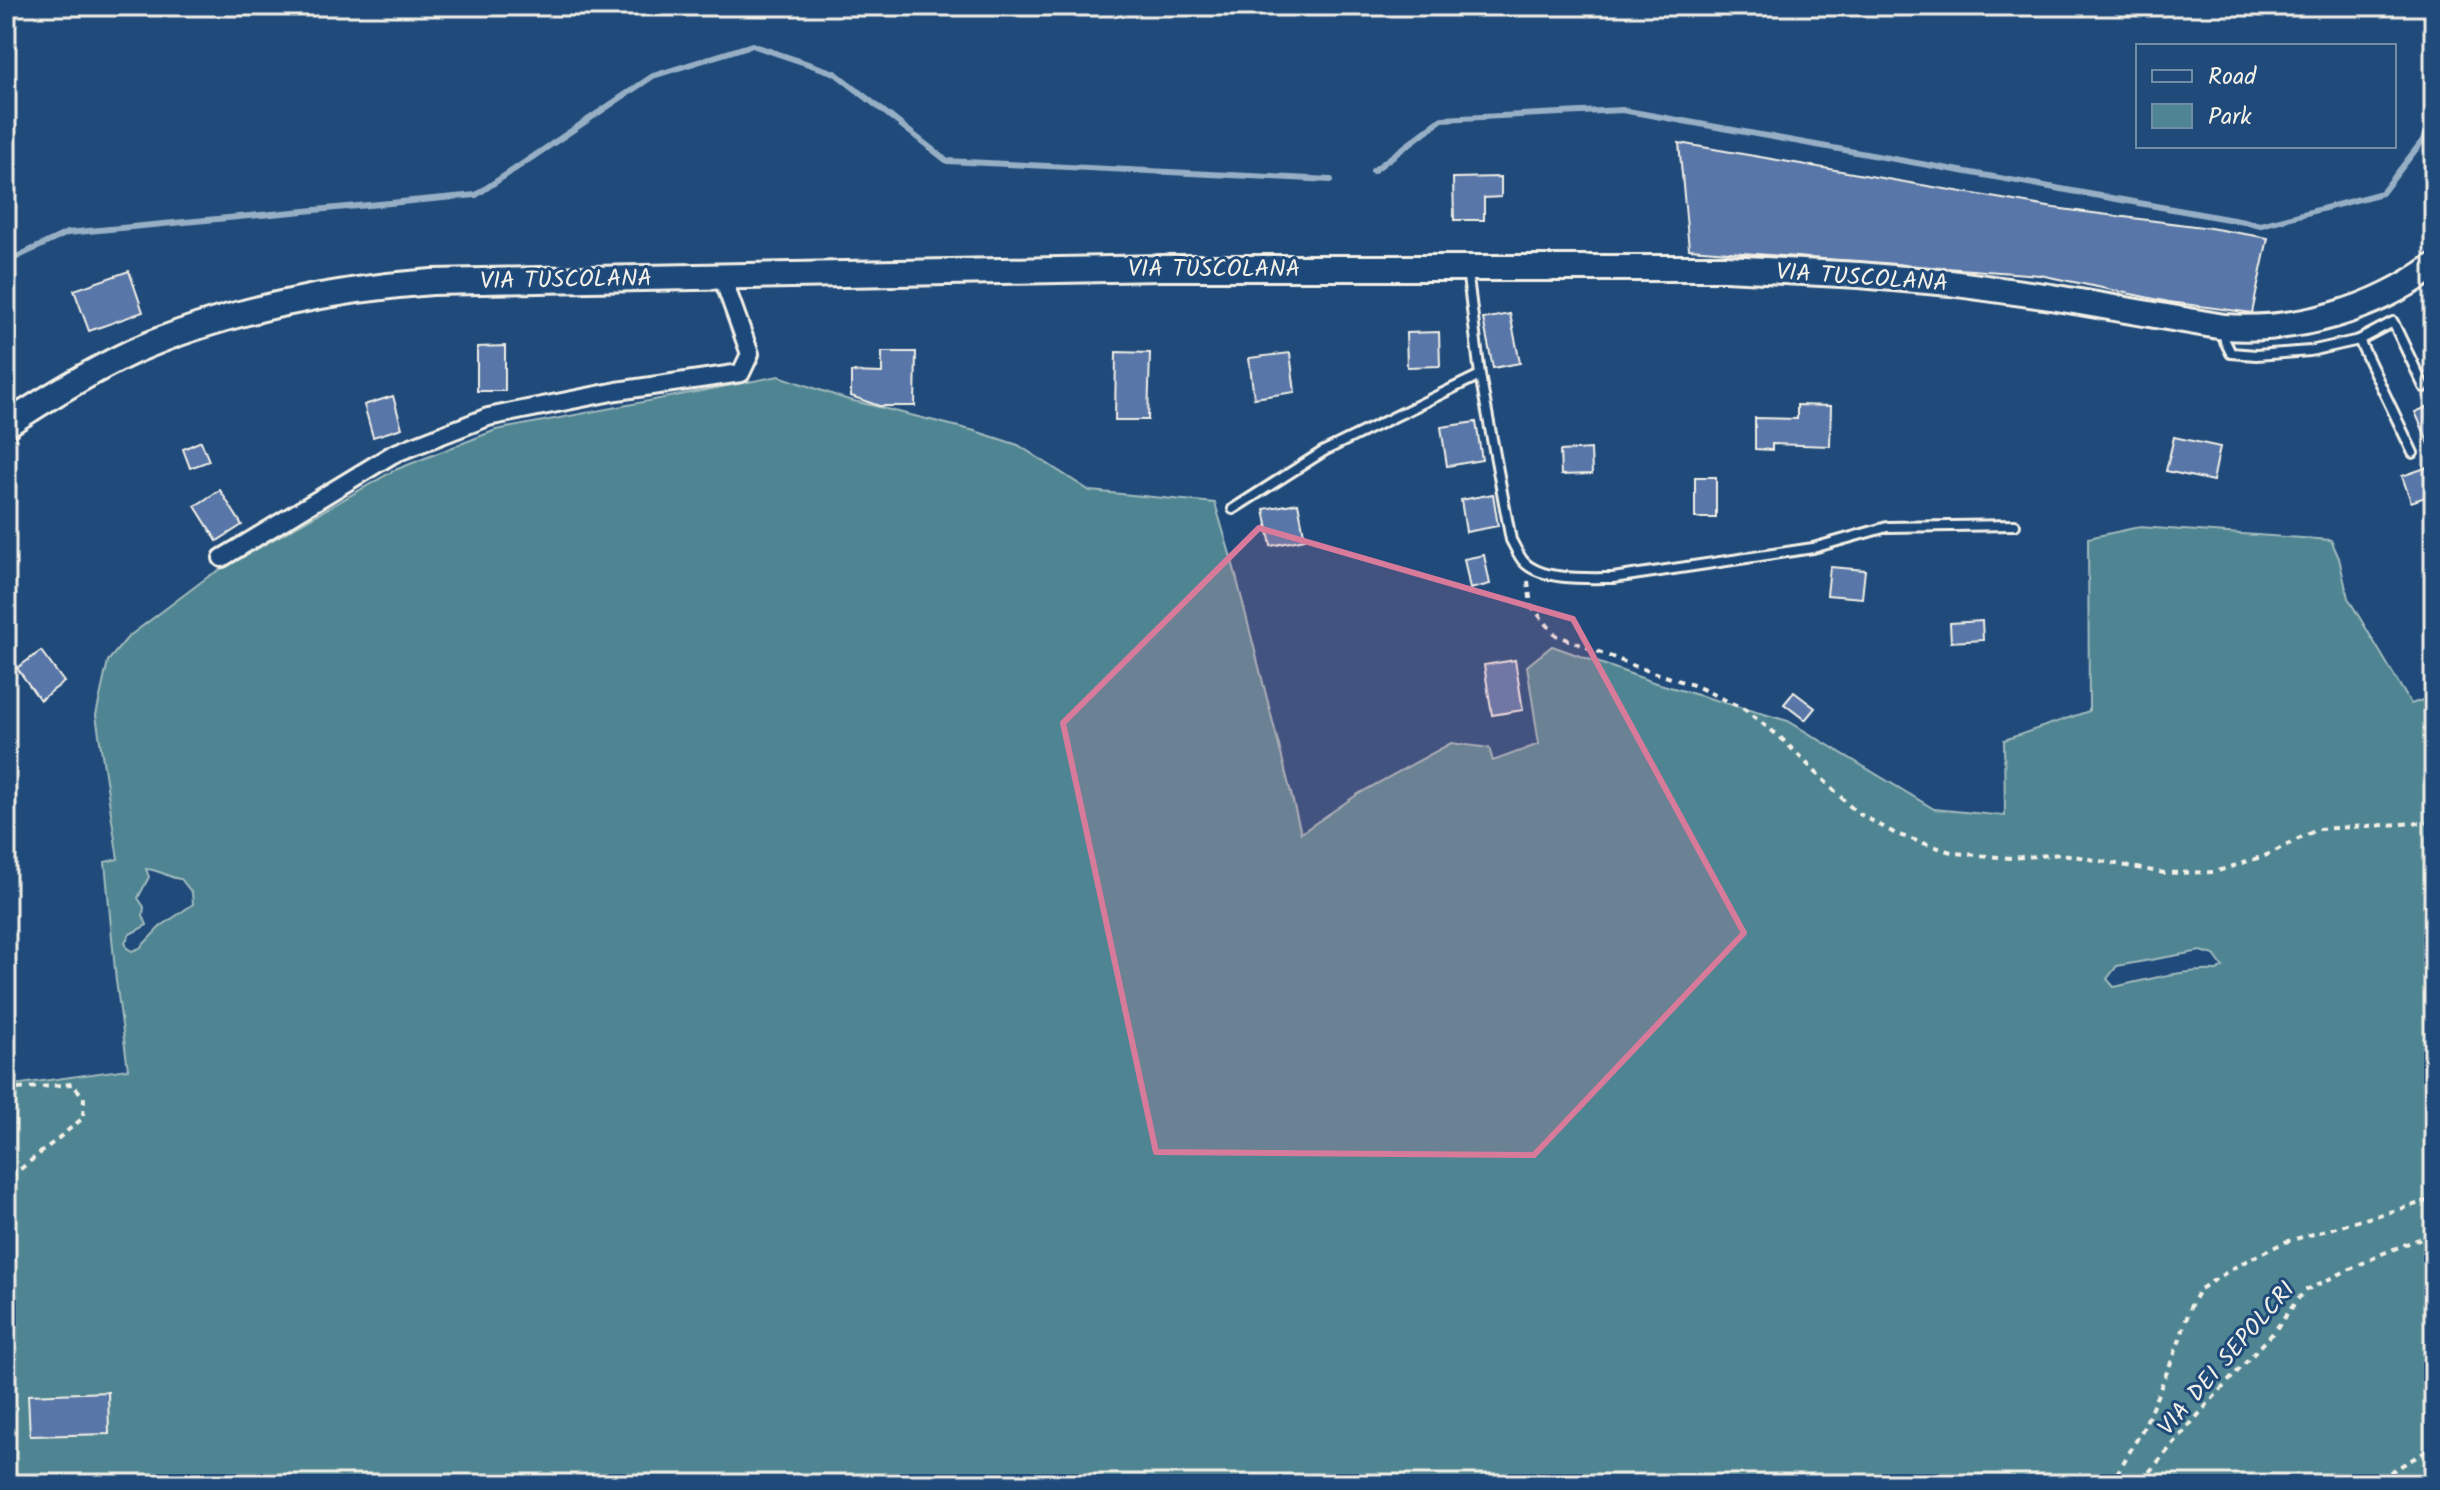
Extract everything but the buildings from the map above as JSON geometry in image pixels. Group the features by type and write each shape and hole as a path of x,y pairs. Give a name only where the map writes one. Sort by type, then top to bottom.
{"main road":[{"name":"VIA TUSCOLANA","path":"6,425 95,371 153,343 235,317 325,294 388,285 457,281 1162,268 1667,267 1859,275 1990,288 2224,327 2261,328 2321,319 2383,296 2434,266"}],"street":[{"path":"222,558 393,454 488,417 617,391 741,373 750,354 722,276"}],"lane":[{"path":"1467,268 1480,375 1511,540 1525,563 1550,575 1613,578 1813,548 1887,527 2015,525"},
{"path":"2224,327 2225,341 2231,353 2256,355 2310,351 2359,340 2393,322 2424,387"},
{"path":"2359,340 2413,453"},
{"path":"1233,509 1324,451 1480,375"}],"path":[{"path":"1525,563 1531,606 1556,635 1696,686 1744,709 1780,737 1856,812 1896,834 1954,853 2011,858 2063,854 2164,873 2215,872 2267,855 2318,829 2434,822"},
{"path":"6,1090 72,1084 84,1097 83,1118 6,1181"},
{"path":"2111,1484 2144,1427 2199,1290 2238,1265 2285,1242 2434,1197"},
{"name":"VIA DEI SEPOLCRI","path":"2147,1484 2150,1471 2273,1333 2304,1291 2434,1233"},
{"path":"2369,1484 2434,1447"}],"highlighted area":[{"path":"1259,528 1573,619 1744,933 1534,1155 1156,1152 1063,723"}],"green space":[{"path":"779,376 846,399 975,431 1018,445 1090,491 1215,503 1301,833 1358,794 1451,743 1489,748 1493,761 1539,744 1527,666 1552,646 1653,682 1788,721 1934,809 2005,816 2004,740 2089,711 2088,538 2139,527 2331,540 2339,558 2348,598 2411,704 2434,696 2434,1484 6,1484 6,1086 128,1069 105,862 118,859 96,715 108,661 128,637 209,576 395,470 496,430","holes":["146,869 181,879 192,893 193,904 160,927 140,948 132,951 125,942 130,934 147,925 144,907 138,898 149,877","2201,951 2214,955 2223,967 2217,971 2178,973 2114,987 2107,979 2117,966"]}],"waterway":[{"path":"6,262 67,233 476,195 653,76 752,45 835,73 947,161 1331,180"},
{"path":"1373,171 1442,119 1622,110 2261,225 2382,193 2434,126"}]}
